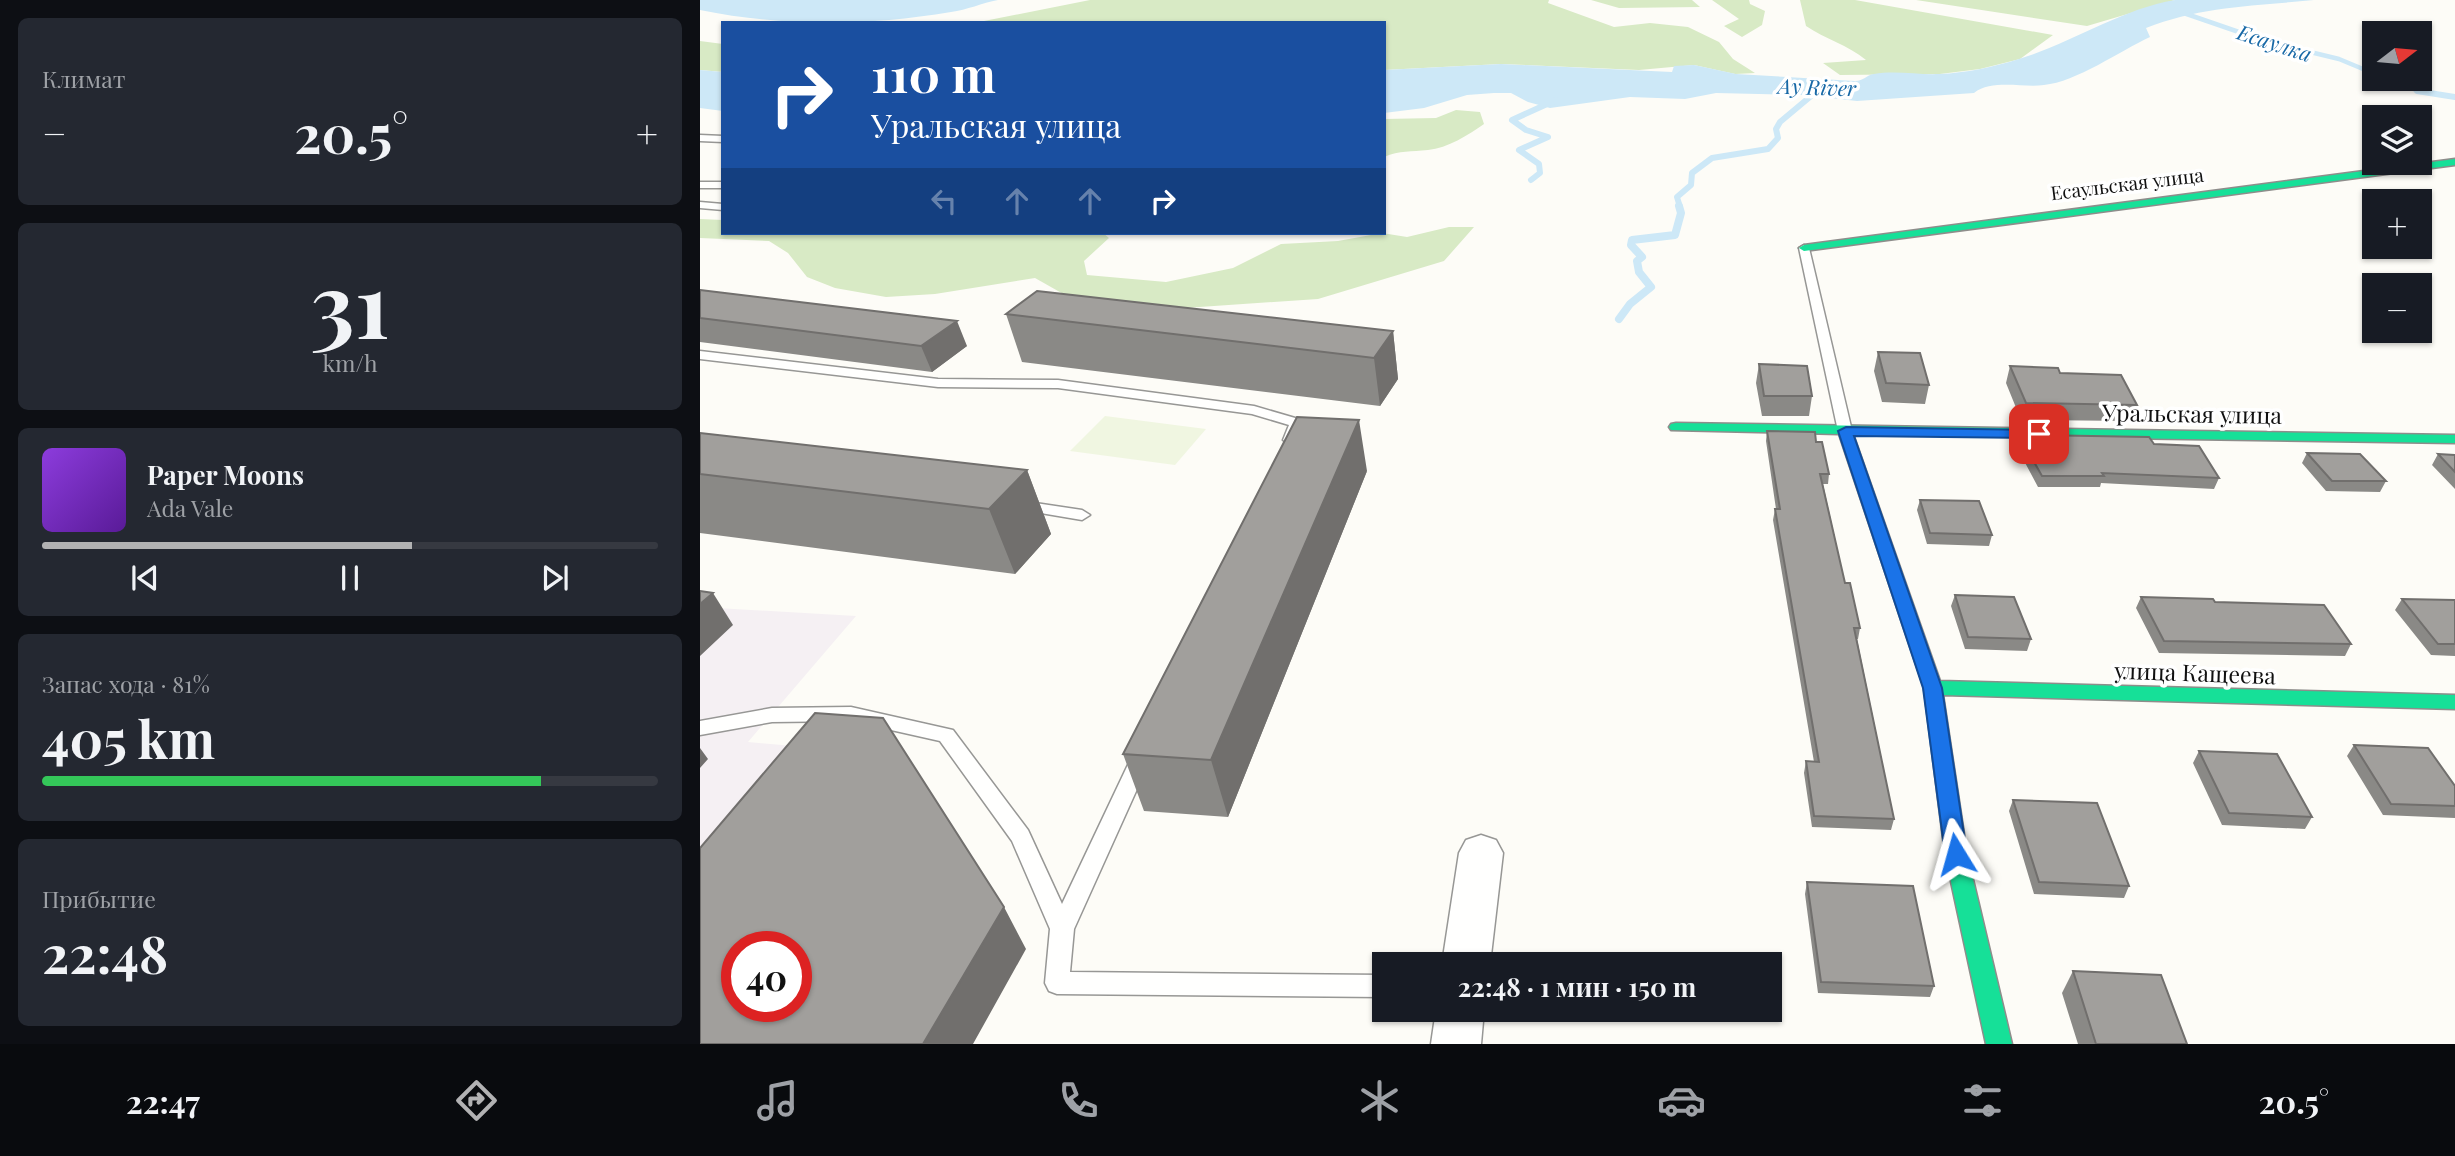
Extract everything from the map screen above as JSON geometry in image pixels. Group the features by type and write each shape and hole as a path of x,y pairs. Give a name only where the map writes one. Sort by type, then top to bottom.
{"street":[{"name":"Есаульская улица","path":"1804,248 2455,162"},
{"name":"Уральская улица","path":"1676,427 2455,439"},
{"path":"1846,431 1933,688 1956,854 1999,1044"},
{"name":"улица Кащеева","path":"1933,688 2455,702"},
{"path":"1468,952 1481,853"},
{"path":"1456,1044 1459,1022"}],"lane":[{"path":"700,138 721,139"},
{"path":"700,185 721,185"},
{"path":"700,205 721,207"},
{"path":"1804,248 1846,431"},
{"path":"700,355 938,383 1058,384 1254,410 1297,423 1281,461"},
{"path":"1000,503 1082,514"},
{"path":"700,728 772,715 851,714 946,735 1020,836 1062,929"},
{"path":"1149,741 1062,929 1057,983 1372,986"}],"shaded area":[{"path":"700,607 856,616 748,742 793,746 700,859"}],"green space":[{"path":"1090,0 1549,0 1548,3 1614,27 1650,23 1688,27 1719,42 1733,59 1755,73 1735,74 1694,65 1639,70 1501,64 1386,70 1386,21 984,21"},
{"path":"1591,0 1692,0 1700,7 1619,8"},
{"path":"1712,0 1749,0 1750,4 1765,11 1762,25 1742,37 1724,26 1739,19"},
{"path":"1800,0 1855,0 2053,35 2020,59 1980,69 1940,74 1840,75 1823,63 1866,60 1806,26"},
{"path":"1916,0 2175,0 2087,26"},
{"path":"700,41 721,44 721,72 700,70"},
{"path":"1456,110 1480,112 1484,124 1443,147 1386,156 1386,119 1436,118"},
{"path":"700,219 721,220 721,235 1105,235 1109,238 1084,261 1087,275 1166,282 1233,268 1281,244 1338,241 1386,234 1407,237 1449,227 1474,227 1444,261 1318,299 1185,308 1081,304 1035,278 935,294 886,297 835,288 807,277 788,253 769,241 700,238"},
{"path":"1105,416 1206,429 1175,465 1070,451"}],"water":[{"path":"700,0 998,0 957,11 872,21 784,21 700,10"},
{"path":"2175,0 2314,0 2208,11 2167,21 2146,28 2150,37 2098,65 2057,83 2036,86 1999,85 1974,93 1857,101 1803,95 1716,93 1685,99 1630,97 1550,108 1528,102 1511,93 1494,93 1467,95 1424,108 1386,113 1386,70 1501,64 1672,72 1674,66 1694,65 1736,74 1855,81 1882,73 1949,73 2019,59 2155,4"},
{"path":"700,70 721,72 721,111 700,108"}],"building":[{"path":"700,290 957,321 921,346 700,318"},
{"path":"1037,291 1393,331 1374,358 1006,314"},
{"path":"1878,352 1920,353 1929,385 1886,383"},
{"path":"1759,364 1807,366 1812,396 1764,396"},
{"path":"2010,366 2058,368 2060,373 2121,375 2137,405 2026,403"},
{"path":"1297,417 1359,420 1211,760 1123,754"},
{"path":"1767,431 1815,432 1816,442 1822,442 1829,474 1820,474 1845,583 1850,583 1860,628 1854,628 1894,819 1814,816 1806,761 1819,762 1775,509 1780,509"},
{"path":"700,433 1027,470 989,509 700,474"},
{"path":"2034,435 2149,437 2154,444 2199,446 2219,478 2102,473 2104,476 2042,476 2025,446 2039,446"},
{"path":"2307,453 2360,454 2386,481 2332,481"},
{"path":"2438,454 2455,455 2455,472"},
{"path":"1920,500 1979,501 1992,535 1930,533"},
{"path":"700,591 713,593 700,604"},
{"path":"1955,595 2014,597 2031,639 1968,637"},
{"path":"2141,597 2324,605 2351,644 2164,641"},
{"path":"2402,599 2455,600 2455,644 2438,644"},
{"path":"815,713 883,718 1004,907 923,1044 700,1044 700,848"},
{"path":"2354,745 2428,748 2455,786 2455,806 2391,804"},
{"path":"2199,751 2277,754 2312,817 2229,813"},
{"path":"2013,800 2097,803 2129,886 2039,882"},
{"path":"1807,882 1913,886 1934,986 1821,982"},
{"path":"2073,971 2161,975 2187,1044 2096,1044"}],"waterway":[{"name":"Есаулка","path":"2175,10 2265,41 2339,59 2362,69"},
{"name":"Ay River","path":"1815,92 1820,87"},
{"path":"1680,207 1677,197 1691,185 1692,173 1712,158 1768,149 1778,138 1776,129 1780,122 1817,91"},
{"name":"Есаулка","path":"2419,91 2455,97"},
{"path":"1531,180 1540,173 1539,164 1519,150 1548,137 1526,130 1512,120 1556,100"},
{"path":"1619,319 1630,304 1651,287 1639,272 1637,261 1642,257 1631,245 1632,240 1675,235 1681,213 1679,206"}],"traffic: fast":[{"path":"1804,248 2455,162"},
{"path":"1676,427 2455,439"},
{"path":"1845,431 1933,688 1956,854 1999,1044"},
{"path":"1933,688 2455,702"}],"route":[{"path":"1956,854 1933,688 1846,431 2039,434"}]}
